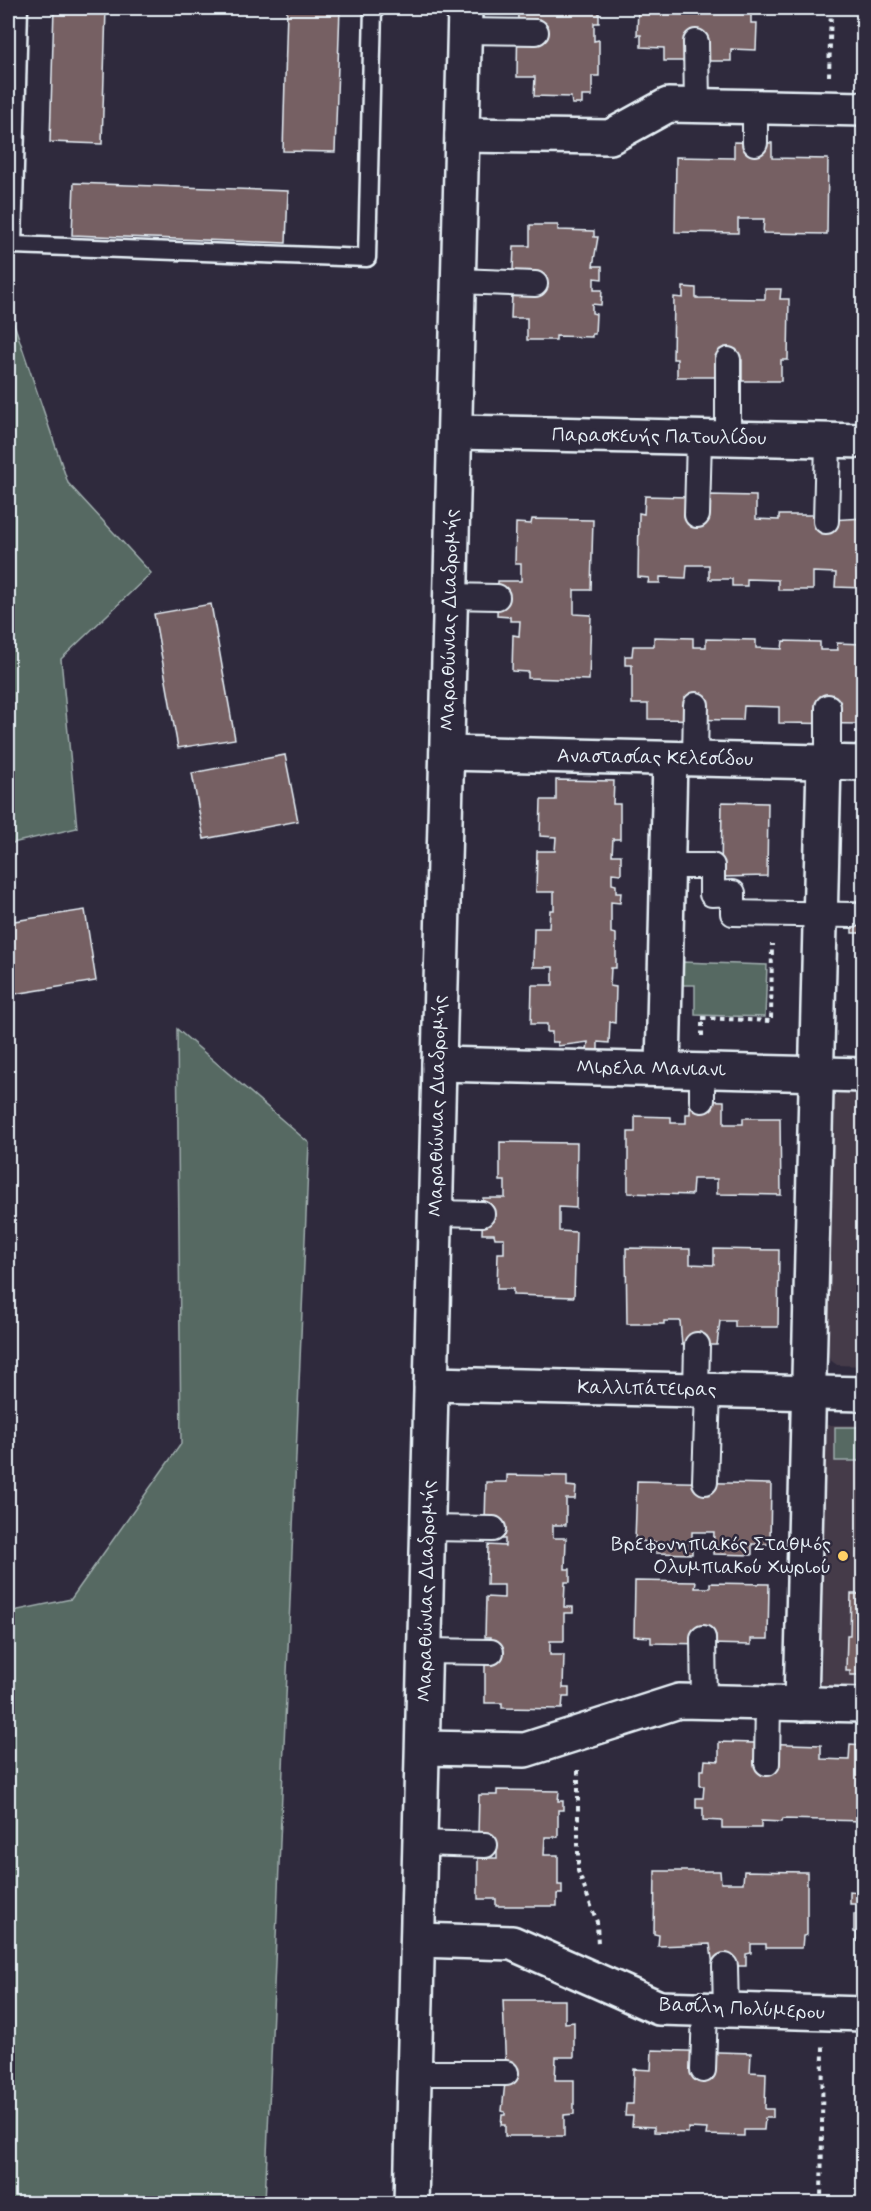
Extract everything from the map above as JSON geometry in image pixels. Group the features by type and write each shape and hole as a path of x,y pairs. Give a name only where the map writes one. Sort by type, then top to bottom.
{"street":[{"path":"465,19 536,32"},
{"name":"Μαραθώνιας Διαδρομής","path":"411,2204 465,19"},
{"path":"696,42 697,105"},
{"path":"462,135 610,137 668,105 864,109"},
{"path":"755,107 755,143"},
{"path":"458,281 535,284"},
{"path":"697,515 728,360"},
{"name":"Παρασκευής Πατουλίδου","path":"455,432 864,441"},
{"path":"826,521 828,441"},
{"path":"450,596 497,597"},
{"path":"663,1070 668,866 683,759 696,705"},
{"path":"801,1704 816,1073 836,914 826,762 828,707"},
{"name":"Αναστασίας Κελεσίδου","path":"447,753 864,763"},
{"path":"668,866 712,866 712,894 733,893 733,913 836,914"},
{"name":"Μιρελα Μανιανι","path":"439,1064 663,1070 702,1085 816,1073 864,1075"},
{"path":"436,1213 482,1214"},
{"path":"697,1345 702,1390 705,1482"},
{"name":"Καλλιπάτειρας","path":"431,1384 864,1394"},
{"path":"428,1528 493,1529"},
{"path":"704,1638 704,1702"},
{"path":"425,1652 491,1652"},
{"path":"423,1748 525,1750 680,1701 864,1705"},
{"path":"767,1763 768,1704"},
{"path":"420,1843 485,1845"},
{"name":"Βασίλη Πολύμερου","path":"418,1940 512,1942 658,2008 864,2014"},
{"path":"703,2070 725,1966"},
{"path":"415,2073 506,2073"}],"lane":[{"path":"19,8 10,246 368,258 373,8"}],"path":[{"path":"828,108 831,8"},
{"path":"702,1085 702,1018 771,1021 772,913"},
{"path":"578,1733 578,1871 597,1922 599,1938 591,1978"},
{"path":"821,2204 824,2013"}],"shaded area":[{"path":"842,1090 863,1091 863,1366 837,1365 830,1360 827,1350 833,1098"},
{"name":"Βρεφονηπιακός Σταθμός Ολυμπιακού Χωριού","path":"826,1425 863,1425 863,1688 821,1687"}],"green space":[{"path":"8,306 68,483 151,573 61,659 77,828 8,844"},
{"path":"681,962 767,965 765,1017 695,1015 695,985 681,985"},
{"path":"177,1029 309,1143 265,2203 8,2203 8,1612 71,1599 181,1444"},
{"path":"835,1427 863,1427 863,1476 862,1461 835,1461"}],"building":[{"path":"54,8 106,8 102,144 50,142"},
{"path":"287,8 340,8 335,152 283,151"},
{"path":"518,8 599,8 599,23 594,23 594,41 599,40 599,76 592,76 592,96 582,96 582,104 572,104 571,97 534,96 535,77 517,77"},
{"path":"638,8 751,8 751,23 757,23 756,50 731,49 731,61 664,61 664,48 641,47 641,35 637,35"},
{"path":"864,8 864,55 862,21 856,21 856,10 862,10"},
{"path":"734,142 772,143 772,158 828,159 827,234 763,233 764,219 738,219 738,233 675,232 676,157 734,158"},
{"path":"74,183 288,191 286,243 72,235"},
{"path":"530,225 558,225 558,230 594,231 594,237 598,237 593,266 602,266 602,279 594,278 594,290 602,290 601,305 592,304 592,313 596,314 595,334 592,334 592,337 556,336 556,340 527,340 527,318 511,318 514,246 530,246"},
{"path":"683,287 696,288 696,298 765,299 765,289 781,289 780,299 789,299 788,360 781,360 781,381 742,381 742,360 719,360 719,377 677,377 677,359 673,359 674,297 683,298"},
{"path":"709,495 756,496 756,519 779,520 779,515 813,515 813,521 864,518 864,588 835,587 836,573 813,572 813,590 778,590 778,580 747,579 747,586 732,586 732,579 709,579 709,565 687,565 686,578 660,577 660,583 648,583 649,578 638,577 639,513 644,514 645,496 688,497 687,515 709,515"},
{"path":"532,519 593,520 591,590 574,590 574,614 591,615 589,680 528,678 528,672 512,671 513,635 519,636 520,621 510,621 510,617 497,616 498,581 521,581 521,564 515,564 516,523 531,524"},
{"path":"211,604 235,739 178,748 154,614"},
{"path":"654,637 693,638 693,647 706,647 706,639 756,640 756,648 782,649 783,641 820,642 820,650 838,650 837,643 864,644 864,724 779,723 779,707 744,706 743,720 648,719 648,704 632,704 632,665 625,665 625,656 632,656 633,646 654,646"},
{"path":"285,755 298,821 204,839 192,773"},
{"path":"556,780 614,781 613,804 620,804 620,839 613,839 612,855 621,855 621,874 612,873 612,884 616,885 616,893 621,893 620,903 611,902 611,933 616,934 616,968 611,968 610,986 616,987 615,1023 610,1022 609,1043 598,1042 598,1051 587,1051 588,1042 558,1046 558,1042 552,1042 552,1032 547,1032 547,1024 531,1024 532,985 553,985 553,967 533,967 534,928 549,928 550,910 554,910 554,892 536,892 537,851 555,851 556,837 540,836 541,800 556,800"},
{"path":"722,802 768,803 767,876 721,877"},
{"path":"852,901 864,901 864,933 852,933"},
{"path":"85,910 96,981 8,995 8,922"},
{"path":"690,1100 724,1101 724,1124 743,1124 743,1118 780,1118 781,1195 717,1194 717,1179 693,1179 692,1195 628,1193 628,1132 635,1132 635,1116 671,1117 671,1123 686,1123 686,1114 690,1114"},
{"path":"500,1142 577,1143 576,1208 559,1207 559,1231 576,1232 574,1297 513,1295 513,1289 497,1289 498,1253 504,1253 504,1238 495,1238 494,1234 482,1234 483,1198 505,1198 505,1181 500,1181"},
{"path":"626,1248 690,1249 690,1264 714,1265 714,1249 779,1250 778,1327 735,1327 735,1321 720,1321 717,1345 682,1345 680,1321 664,1321 664,1324 627,1324"},
{"path":"507,1475 567,1476 567,1486 576,1487 575,1499 566,1499 566,1525 553,1525 553,1538 566,1538 565,1569 570,1569 570,1582 565,1582 564,1607 573,1607 573,1613 564,1613 564,1641 550,1641 550,1655 564,1655 563,1688 569,1688 569,1697 563,1697 562,1709 502,1708 502,1703 485,1703 485,1663 490,1663 491,1637 485,1637 486,1597 504,1598 504,1585 487,1585 488,1545 505,1546 505,1539 492,1539 485,1522 486,1482 507,1482"},
{"path":"637,1481 771,1484 770,1544 752,1544 752,1555 713,1554 714,1532 692,1532 692,1554 656,1553 656,1542 635,1541"},
{"path":"635,1581 696,1582 695,1588 710,1588 710,1583 769,1584 768,1639 751,1639 751,1645 651,1643 651,1637 634,1636"},
{"path":"851,1594 864,1594 864,1675 850,1675 850,1671 846,1671"},
{"path":"719,1742 821,1745 821,1759 849,1760 850,1744 864,1745 864,1821 783,1819 782,1822 761,1821 761,1828 722,1828 722,1821 703,1820 703,1808 696,1808 696,1798 703,1798 704,1786 700,1786 700,1770 704,1770 705,1760 719,1761"},
{"path":"497,1790 559,1791 558,1801 563,1801 563,1810 558,1810 558,1837 545,1837 544,1855 558,1855 558,1885 562,1885 562,1894 557,1894 557,1906 496,1906 496,1899 478,1899 478,1858 497,1858 497,1852 485,1852 478,1835 479,1795 497,1795"},
{"path":"655,1871 720,1871 721,1883 743,1883 744,1871 807,1872 807,1935 803,1936 802,1948 766,1948 766,1944 751,1944 751,1953 746,1954 746,1966 713,1966 710,1944 658,1946 659,1935 654,1934"},
{"path":"858,1883 864,1883 864,1942 857,1941 857,1933 854,1932 854,1914 858,1914 858,1904 850,1904 850,1891 858,1892"},
{"path":"503,2000 565,2000 565,2023 574,2022 574,2057 556,2057 555,2080 574,2080 574,2114 564,2115 564,2136 505,2136 505,2125 501,2125 502,2115 505,2115 502,2111 506,2073"},
{"path":"652,2050 751,2053 750,2072 766,2073 765,2109 773,2109 773,2118 765,2118 764,2130 744,2130 744,2136 706,2135 707,2129 688,2128 688,2133 654,2132 654,2127 632,2126 633,2116 625,2116 626,2104 633,2104 634,2069 651,2070"},
{"path":"521,2200 560,2200 560,2204 521,2204"},
{"path":"838,2200 861,2200 861,2204 838,2204"},
{"path":"574,2201 612,2201 612,2204 574,2204"}],"place":[{"name":"Βρεφονηπιακός Σταθμός Ολυμπιακού Χωριού","path":"843,1556"}]}
